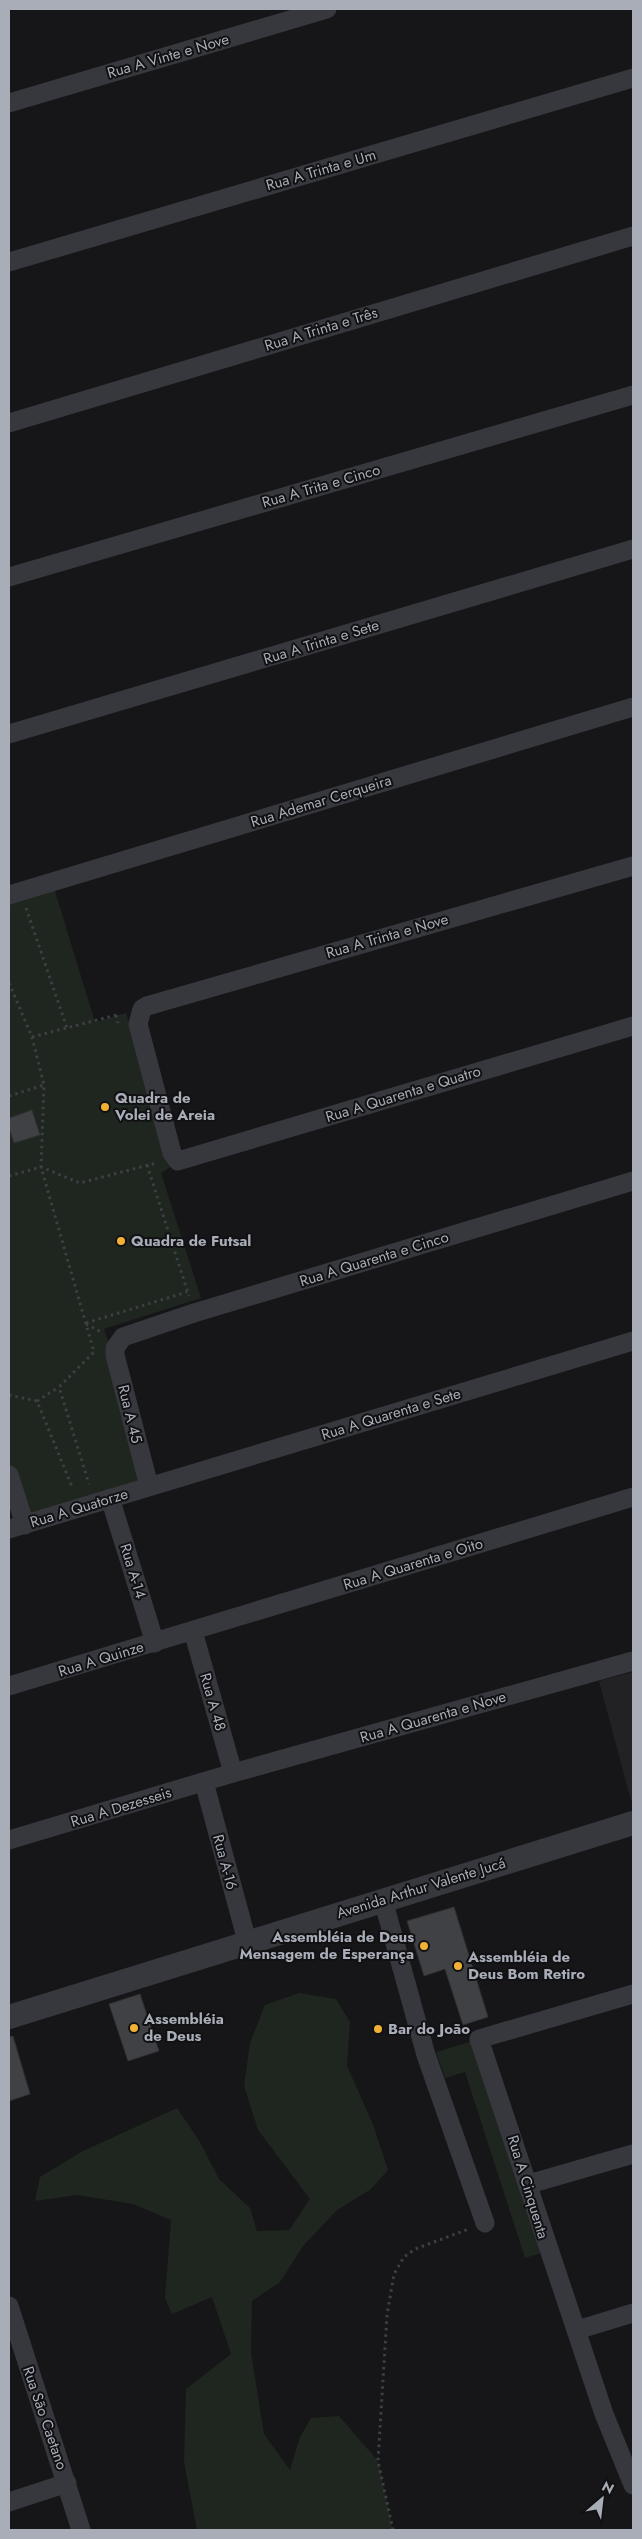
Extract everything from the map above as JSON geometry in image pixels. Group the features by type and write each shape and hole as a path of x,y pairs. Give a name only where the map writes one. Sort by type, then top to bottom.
{"street":[{"name":"Rua A Vinte e Nove","path":"9,103 327,9"},
{"name":"Rua A Trinta e Um","path":"9,262 633,78"},
{"name":"Rua A Trinta e Três","path":"9,423 633,236"},
{"name":"Rua A Trita e Cinco","path":"9,577 633,395"},
{"name":"Rua A Trinta e Sete","path":"9,734 633,549"},
{"name":"Rua Ademar Cerqueira","path":"15,893 633,707"},
{"name":"Rua A Trinta e Nove","path":"142,1009 633,866"},
{"path":"142,1009 138,1024 174,1158"},
{"name":"Rua A Quarenta e Quatro","path":"174,1158 178,1161 633,1026"},
{"name":"Rua A Quarenta e Cinco","path":"118,1342 123,1337 194,1313 633,1180"},
{"name":"Rua A Quarenta e Sete","path":"149,1486 633,1341"},
{"name":"Rua A 45","path":"118,1342 115,1356 149,1486"},
{"path":"9,1475 17,1527"},
{"name":"Rua A Quatorze","path":"17,1527 149,1486"},
{"name":"Rua A Quarenta e Oito","path":"194,1632 633,1497"},
{"name":"Rua A-14","path":"95,1503 155,1643"},
{"name":"Rua A Quinze","path":"9,1686 194,1632"},
{"name":"Rua A 48","path":"194,1632 233,1773"},
{"name":"Rua A Quarenta e Nove","path":"233,1773 633,1661"},
{"name":"Rua A Dezesseis","path":"9,1840 233,1773"},
{"name":"Rua A-16","path":"204,1782 247,1942"},
{"name":"Avenida Arthur Valente Jucá","path":"9,2017 633,1823"},
{"path":"383,1900 426,2055 485,2223"},
{"name":"Rua A Cinquenta","path":"633,1994 480,2038 529,2184 548,2251 577,2330 604,2414 629,2464 633,2485"},
{"path":"529,2184 633,2154"},
{"name":"Rua São Caetano","path":"9,2306 15,2348 67,2483 81,2530"},
{"path":"577,2330 633,2313"},
{"path":"9,2502 67,2483"}],"path":[{"path":"15,893 67,1028"},
{"path":"9,982 32,1037 44,1085 41,1167 94,1352 59,1386 37,1401 9,1395"},
{"path":"32,1037 142,1009"},
{"path":"9,1096 44,1085"},
{"path":"9,1176 41,1167 80,1183 174,1158"},
{"path":"147,1165 194,1313"},
{"path":"86,1323 187,1292"},
{"path":"59,1386 95,1503"},
{"path":"37,1401 95,1503"},
{"path":"393,2530 378,2461 387,2314 394,2274 404,2257 415,2249 485,2223"}],"shaded area":[{"path":"54,888 95,1022 126,1013 172,1166 161,1173 201,1298 104,1329 153,1480 26,1520 9,1465 9,902"},
{"path":"633,1672 633,1800 631,1801 599,1681"},
{"path":"299,1993 336,1999 350,2022 347,2066 372,2122 388,2170 371,2189 336,2211 303,2246 280,2282 252,2301 251,2353 264,2434 290,2470 300,2437 311,2418 339,2416 378,2461 393,2530 197,2530 184,2462 186,2389 231,2354 212,2297 172,2314 165,2298 171,2220 133,2204 77,2195 35,2201 40,2177 83,2151 177,2108 200,2142 219,2179 250,2208 257,2231 289,2230 310,2199 258,2130 244,2086 250,2043 265,2005"},
{"path":"479,2039 548,2251 525,2258 465,2072 445,2078 436,2052"}],"building":[{"path":"32,1110 40,1135 14,1143 9,1128 9,1118"},
{"name":"Assembléia de Deus Bom Retiro","path":"454,1907 488,2017 463,2025 445,1969 424,1976 407,1921"},
{"name":"Assembléia de Deus","path":"140,1994 159,2051 128,2061 109,2004"},
{"path":"13,2036 30,2094 9,2101 9,2037"}],"place":[{"name":"Quadra de Volei de Areia","path":"105,1107"},
{"name":"Quadra de Futsal","path":"121,1241"},
{"name":"Assembléia de Deus Mensagem de Esperança","path":"424,1946"},
{"name":"Assembléia de Deus Bom Retiro","path":"458,1966"},
{"name":"Assembléia de Deus","path":"134,2028"},
{"name":"Bar do João","path":"378,2029"}]}
